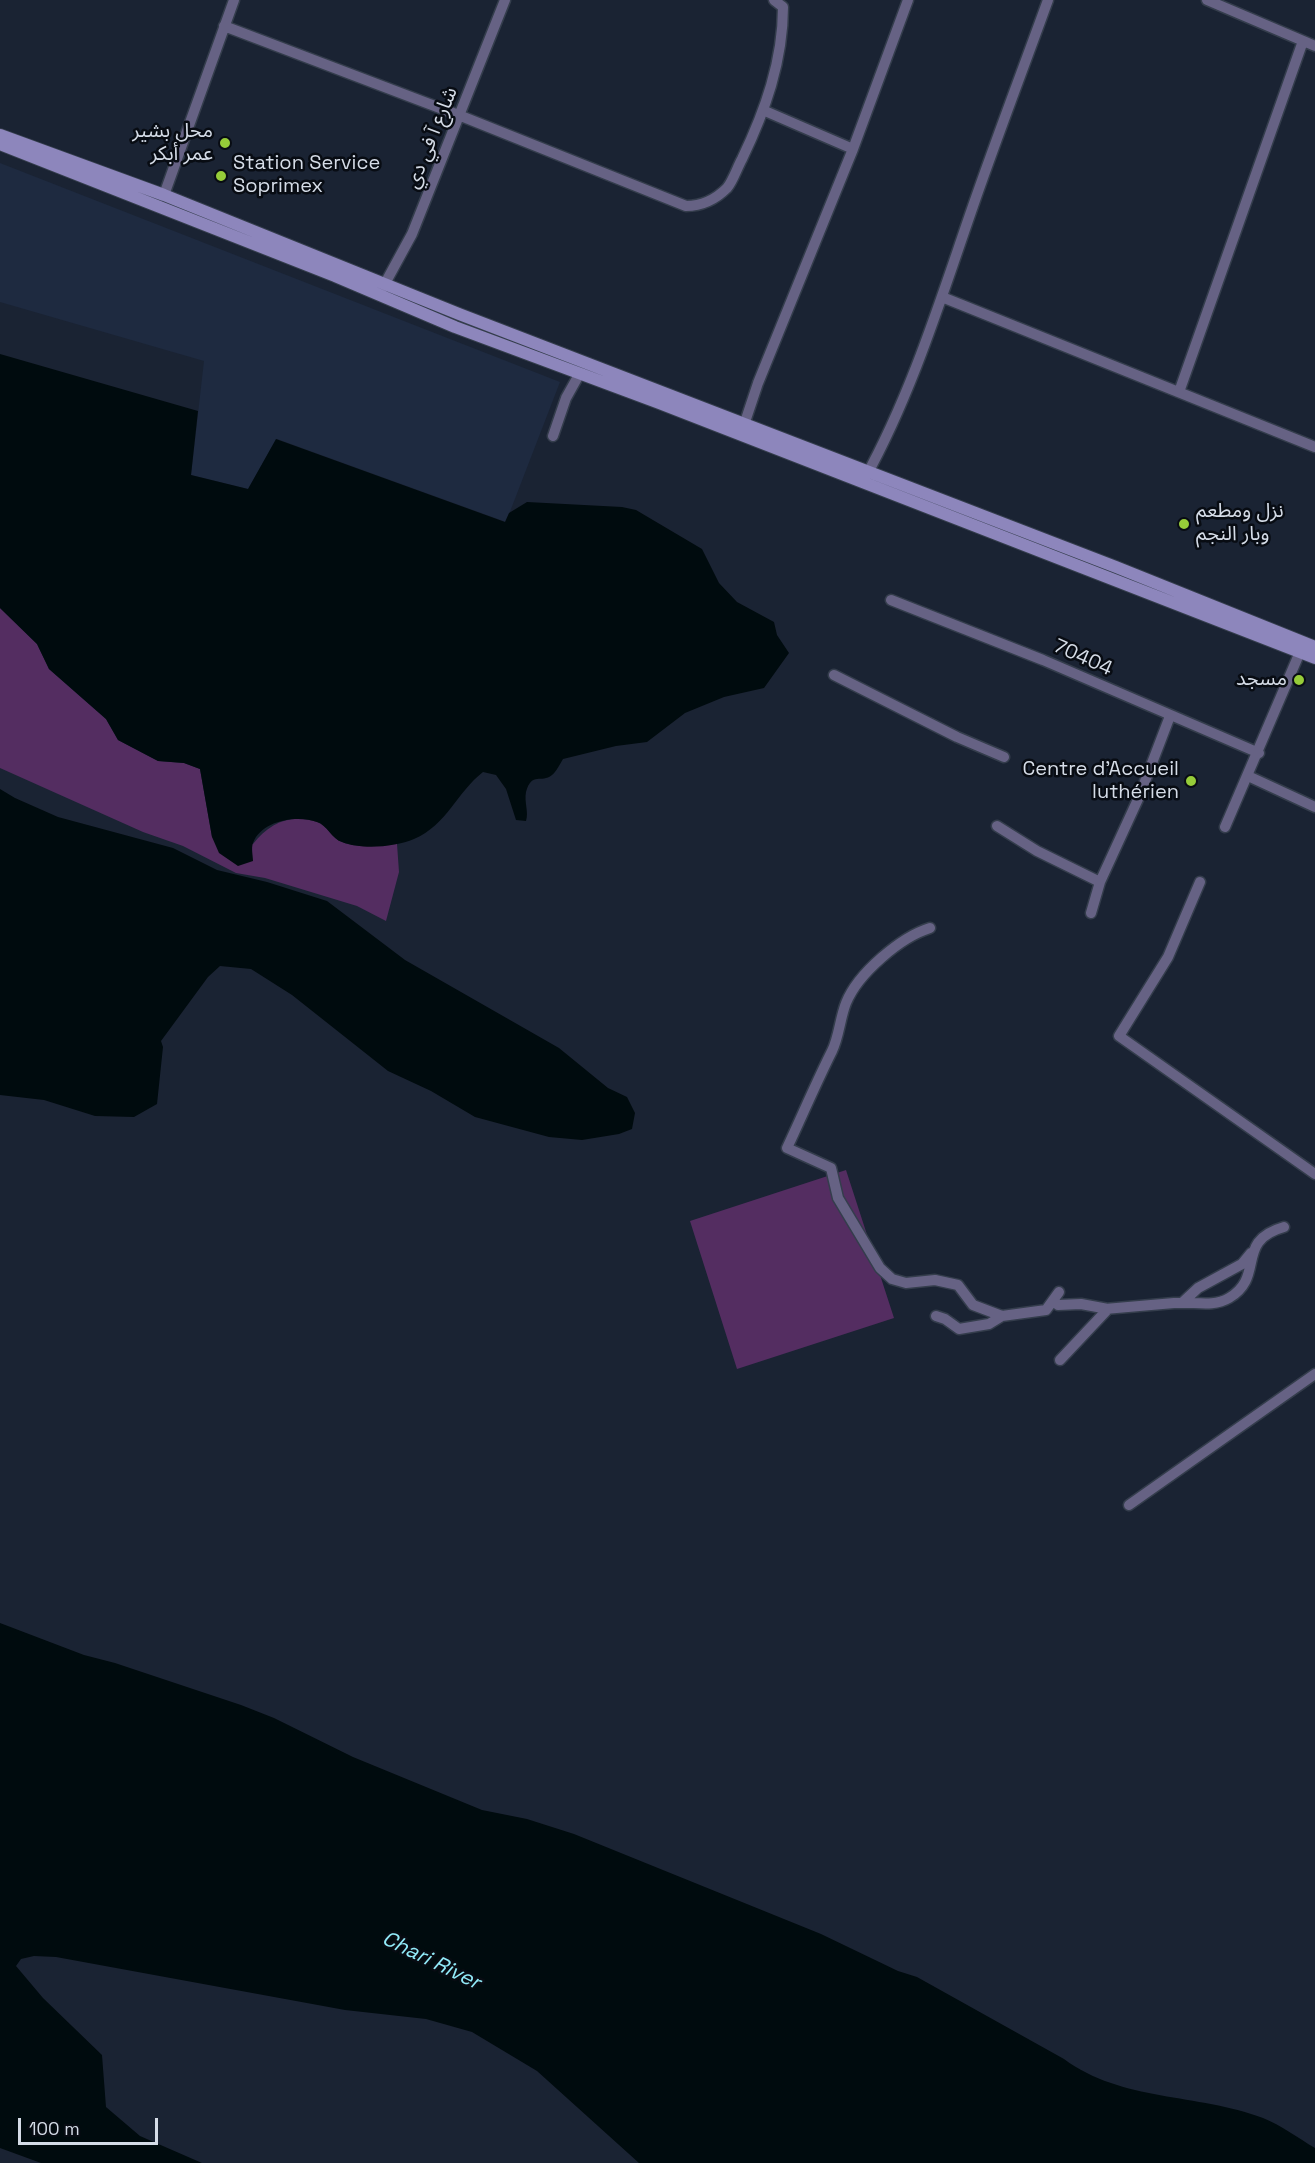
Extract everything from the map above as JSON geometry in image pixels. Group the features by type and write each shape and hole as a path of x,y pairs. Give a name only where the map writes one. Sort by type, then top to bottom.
{"main road":[{"path":"0,135 164,195 580,373 866,477 1315,647"},
{"path":"0,144 335,276 382,290 744,425 866,477 1315,658"}],"street":[{"path":"164,195 234,0"},
{"name":"شارع آ في دي","path":"382,290 412,234 461,116 505,0"},
{"path":"224,26 461,116 686,206 695,206 711,201 728,186 765,111 783,31 783,7 774,0"},
{"path":"744,425 853,149 908,0"},
{"path":"866,477 892,426 942,297 997,137 1048,0"},
{"path":"1207,0 1315,46"},
{"path":"1179,392 1303,41"},
{"path":"765,111 853,149"},
{"path":"942,297 1315,447"},
{"path":"553,436 566,398 580,373"},
{"name":"70404","path":"891,600 1043,660 1259,753"},
{"path":"1226,827 1300,652"},
{"path":"834,675 957,737 1004,757"},
{"path":"1091,913 1101,882 1139,798 1170,716"},
{"path":"1248,776 1315,807"},
{"path":"997,826 1036,851 1101,882"},
{"path":"1200,882 1197,895 1168,957 1119,1035 1315,1174"},
{"path":"930,928 920,931 877,962 861,977 847,1000 833,1049 787,1148 831,1168 838,1198 864,1246 878,1262 880,1268 892,1279 906,1283 935,1280 958,1285 973,1305 1002,1316"},
{"path":"1058,1305 1081,1304 1105,1309 1219,1302 1229,1298 1245,1286 1251,1271 1255,1245 1265,1234 1284,1227"},
{"path":"1182,1303 1198,1288 1242,1264 1253,1251"},
{"path":"936,1317 945,1319 959,1329 989,1324 1002,1316 1046,1310 1059,1292"},
{"path":"1060,1360 1108,1309 1105,1309"},
{"path":"1129,1505 1315,1374"}],"shaded area":[{"path":"0,163 560,382 506,522 277,439 248,489 191,475 204,361 0,302"},
{"path":"0,608 37,644 49,669 106,719 118,740 158,761 184,763 200,769 212,837 253,844 273,825 290,819 298,819 317,822 338,840 349,844 369,846 397,844 399,872 386,921 357,906 265,878 236,873 183,846 143,832 0,768"},
{"path":"846,1170 894,1318 737,1369 690,1221"}],"water":[{"path":"0,354 198,411 191,475 248,489 276,439 505,522 509,513 527,502 622,507 636,510 702,549 719,583 737,602 774,622 777,635 789,653 764,688 724,697 685,713 647,742 616,746 563,759 552,775 534,780 528,786 526,821 516,820 506,789 496,775 483,772 435,825 414,839 388,846 359,846 338,840 317,822 300,819 281,821 272,824 258,835 253,843 253,861 238,866 219,853 212,837 200,769 184,763 158,761 118,740 106,719 49,669 37,644 0,608"},
{"path":"0,789 58,817 173,848 217,870 267,882 327,901 405,960 559,1048 608,1088 627,1097 635,1113 632,1129 619,1134 582,1140 549,1137 475,1117 431,1091 388,1071 292,995 251,969 220,966 208,977 161,1041 163,1047 157,1104 134,1117 95,1116 44,1100 0,1095"},
{"name":"Chari River","path":"0,1623 84,1655 241,1705 274,1718 353,1757 482,1810 527,1819 574,1834 821,1934 898,1971 917,1977 1086,2073 1110,2083 1238,2110 1270,2121 1315,2148 1315,2163 639,2163 537,2071 472,2032 426,2019 345,2010 56,1957 34,1956 21,1959 16,1966 43,1998 102,2055 106,2107 140,2136 202,2163 41,2163 0,2148"}],"place":[{"name":"محل بشير عمر أبكر","path":"225,143"},
{"name":"Station Service Soprimex","path":"221,176"},
{"name":"نزل ومطعم وبار النجم","path":"1184,524"},
{"name":"مسجد","path":"1299,680"},
{"name":"Centre d'Accueil luthérien","path":"1191,781"}]}
